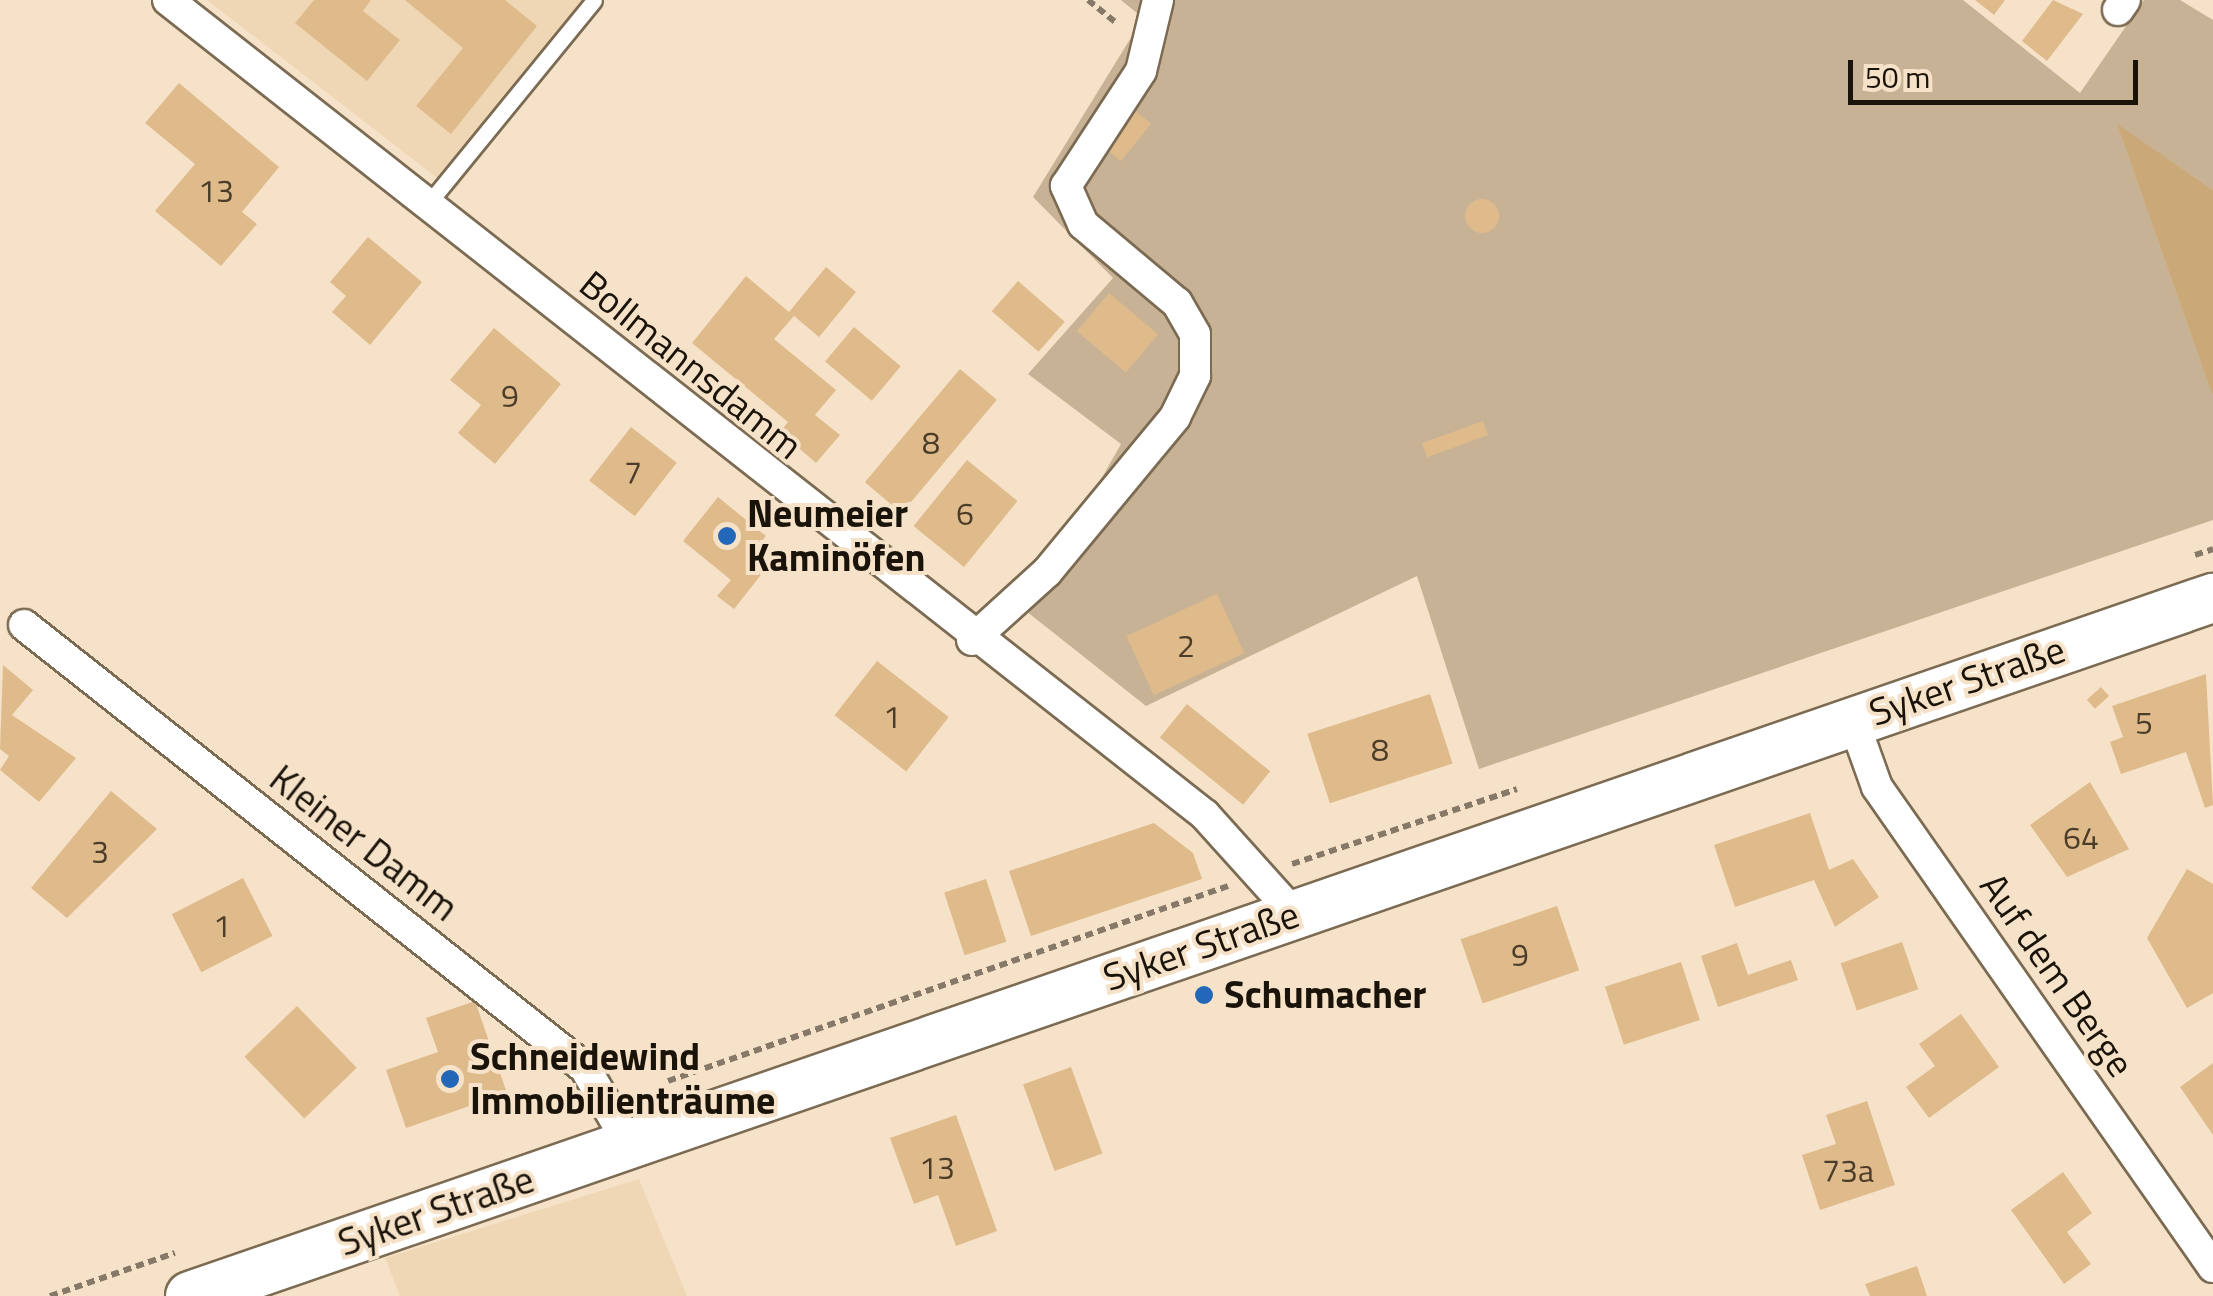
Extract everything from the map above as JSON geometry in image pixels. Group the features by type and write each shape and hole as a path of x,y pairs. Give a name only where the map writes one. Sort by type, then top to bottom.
{"main road":[{"name":"Syker Straße","path":"190,1296 2213,598"}],"street":[{"name":"Bollmannsdamm","path":"168,0 972,640 1205,815 1294,914"},
{"path":"972,640 1047,572 1174,417 1194,376 1195,334 1177,303 1083,224 1066,186 1141,71 1158,0"},
{"name":"Kleiner Damm","path":"24,625 585,1068 628,1144"},
{"name":"Auf dem Berge","path":"1854,720 1877,787 2213,1267"}],"lane":[{"path":"427,206 594,0"}],"shaded area":[{"path":"207,0 604,0 454,191"},
{"path":"1121,0 1963,0 2080,93 2144,0 2180,0 2213,20 2213,190 2118,126 2213,396 2213,520 1479,769 1417,576 1146,706 1026,611 1121,444 1028,374 1113,278 1033,197 1143,18"},
{"path":"2117,124 2213,190 2213,396 2212,394"},
{"path":"639,1179 687,1296 400,1296 385,1258"}],"building":[{"path":"314,0 371,0 363,11 400,40 367,81 295,23"},
{"path":"405,0 505,0 537,26 451,134 416,106 463,48"},
{"path":"1975,0 2005,0 1994,15"},
{"path":"2053,0 2083,14 2047,61 2022,41"},
{"path":"179,83 279,167 242,212 257,224 221,266 155,211 195,164 145,123"},
{"path":"1134,110 1151,124 1121,161 1104,147"},
{"path":"1482,199 1494,204 1499,216 1494,228 1482,233 1470,228 1465,216 1470,204"},
{"path":"368,237 422,282 370,345 332,312 346,296 330,282"},
{"path":"826,267 856,292 819,337 794,316 774,339 836,390 815,415 840,435 816,463 780,432 788,422 692,343 746,276 789,312"},
{"path":"1018,281 1065,322 1039,352 992,311"},
{"path":"1109,293 1158,334 1126,372 1077,331"},
{"path":"854,327 901,366 872,401 825,361"},
{"path":"494,328 561,384 495,464 458,433 481,405 450,380"},
{"path":"960,369 997,400 902,513 865,482"},
{"path":"1483,421 1488,435 1427,457 1422,443"},
{"path":"631,427 677,463 635,516 589,481"},
{"path":"967,460 1018,501 964,567 914,526"},
{"path":"718,497 766,536 752,553 768,566 734,609 717,596 731,580 683,541"},
{"path":"1217,594 1244,653 1154,695 1126,636"},
{"path":"877,661 949,717 906,771 835,715"},
{"path":"3,665 33,690 12,715 76,758 39,802 0,770 9,756 0,749"},
{"path":"2206,674 2213,805 2205,808 2186,752 2121,774 2110,742 2123,737 2112,706"},
{"path":"2101,687 2109,696 2095,709 2087,700"},
{"path":"1430,694 1453,763 1330,803 1307,734"},
{"path":"1187,704 1270,771 1243,805 1160,737"},
{"path":"2090,782 2129,849 2067,877 2030,825"},
{"path":"111,791 157,829 67,918 31,888"},
{"path":"1810,813 1829,870 1853,859 1879,897 1835,927 1814,880 1735,907 1714,845"},
{"path":"1154,823 1193,853 1202,879 1031,936 1009,871"},
{"path":"2187,869 2213,884 2213,993 2187,1008 2147,938"},
{"path":"243,878 273,936 201,972 172,914"},
{"path":"986,879 1006,942 965,955 944,893"},
{"path":"1557,906 1579,970 1483,1004 1461,939"},
{"path":"1902,942 1918,989 1857,1010 1841,963"},
{"path":"1737,943 1748,975 1791,960 1798,980 1718,1007 1701,956"},
{"path":"1681,962 1700,1020 1624,1045 1605,987"},
{"path":"475,1001 507,1093 406,1128 386,1070 438,1052 426,1018"},
{"path":"297,1006 357,1068 304,1119 244,1057"},
{"path":"1961,1014 1999,1067 1929,1118 1906,1087 1935,1066 1919,1044"},
{"path":"2213,1063 2213,1135 2180,1087"},
{"path":"1071,1067 1102,1153 1055,1171 1023,1084"},
{"path":"1867,1101 1895,1185 1820,1210 1802,1155 1836,1144 1826,1115"},
{"path":"956,1115 997,1231 956,1246 938,1195 914,1204 890,1138"},
{"path":"2063,1172 2092,1213 2067,1232 2091,1264 2064,1284 2011,1210"},
{"path":"1917,1266 1927,1296 1870,1296 1865,1284"}],"place":[{"name":"Neumeier Kaminöfen","path":"727,536"},
{"name":"Schumacher","path":"1204,995"},
{"name":"Schneidewind Immobilienträume","path":"450,1079"}]}
